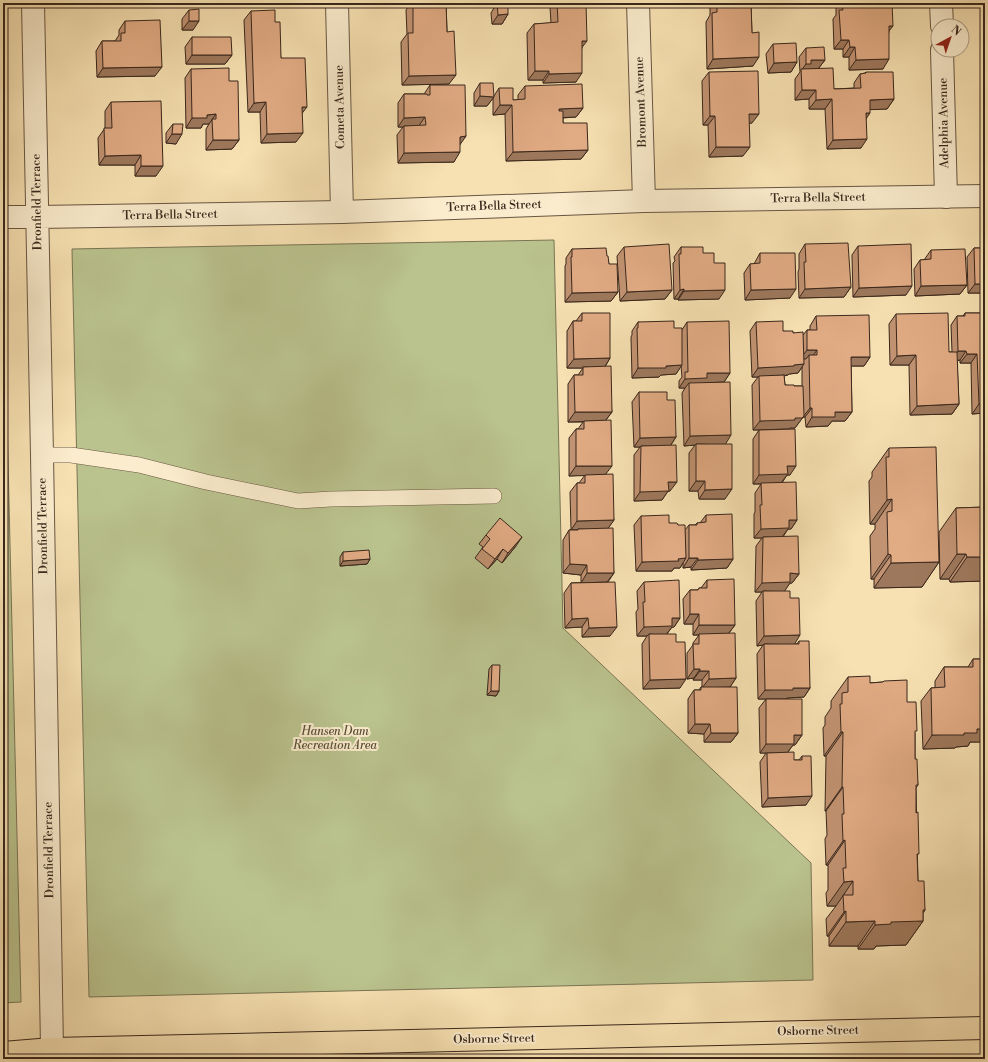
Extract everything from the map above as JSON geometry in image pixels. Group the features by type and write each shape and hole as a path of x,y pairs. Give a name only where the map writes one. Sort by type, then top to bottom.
{"main road":[{"name":"Osborne Street","path":"3,1053 52,1054 985,1028"}],"street":[{"name":"Dronfield Terrace","path":"33,3 52,1054"},
{"name":"Cometa Avenue","path":"337,3 342,212"},
{"name":"Bromont Avenue","path":"638,3 644,201"},
{"path":"941,3 942,18"},
{"name":"Adelphia Avenue","path":"942,58 946,197"},
{"name":"Terra Bella Street","path":"3,217 342,212 644,201 985,196"}],"lane":[{"path":"42,455 72,455 139,465 206,482 298,501 494,496"}],"path":[{"path":"3,269 9,268"}],"green space":[{"name":"Hansen Dam Recreation Area","path":"554,240 563,628 811,863 813,980 89,997 72,249"},
{"path":"3,252 21,1002 3,1003"}],"building":[{"path":"413,3 446,3 447,32 454,31 456,75 409,76 408,33 413,33"},
{"path":"497,3 508,3 508,14 498,15"},
{"path":"557,3 586,3 587,41 582,41 582,73 549,74 549,71 535,71 534,24 558,22"},
{"path":"717,3 751,3 752,33 759,32 759,57 713,59 712,13 717,12"},
{"path":"842,3 892,3 893,26 889,26 889,59 856,60 855,47 850,47 849,40 841,40 839,10 843,10"},
{"path":"199,9 199,21 189,21 189,10"},
{"path":"275,10 275,22 280,22 281,58 305,58 307,107 302,107 303,133 267,134 266,102 254,103 251,11"},
{"path":"160,20 162,67 103,68 102,41 121,41 121,33 125,33 125,21"},
{"path":"192,37 231,37 232,55 192,55"},
{"path":"796,43 797,62 774,63 773,44"},
{"path":"824,47 825,60 811,60 811,64 806,64 806,48"},
{"path":"229,68 229,81 238,81 239,140 213,140 212,119 216,119 216,114 207,115 207,118 192,118 191,69"},
{"path":"833,68 834,89 861,88 860,74 866,72 893,72 894,99 870,100 870,113 866,113 867,139 833,140 832,99 816,100 816,90 802,90 801,69"},
{"path":"758,71 759,114 749,114 750,147 716,147 715,116 710,116 709,72"},
{"path":"480,83 493,83 494,97 480,96"},
{"path":"582,84 583,108 559,109 559,111 563,111 563,123 587,123 588,150 513,152 512,105 500,105 499,88 513,88 513,100 525,99 525,86"},
{"path":"430,85 465,85 466,136 460,137 460,152 404,153 404,126 426,125 425,117 404,118 404,94 430,95"},
{"path":"161,101 163,166 141,166 141,155 105,156 104,128 112,128 111,102"},
{"path":"173,124 183,124 182,134 172,134"},
{"path":"848,243 851,287 805,289 805,244"},
{"path":"669,244 672,290 627,292 624,247"},
{"path":"911,244 912,286 859,288 858,246"},
{"path":"681,247 703,247 703,253 714,253 714,263 725,263 725,290 680,290 679,254 681,254"},
{"path":"606,248 609,264 617,264 618,292 572,293 572,249"},
{"path":"974,248 985,248 985,284 975,284"},
{"path":"965,249 967,285 921,286 920,260 931,259 931,250"},
{"path":"760,253 795,253 796,289 751,290 750,264 760,263"},
{"path":"582,313 610,313 610,358 574,359 573,321 582,321"},
{"path":"948,313 949,352 957,352 959,404 917,406 916,355 897,356 896,314"},
{"path":"965,313 985,313 985,404 979,404 977,354 967,354 966,351 958,351 957,316 965,316"},
{"path":"869,315 870,357 851,357 852,412 835,412 835,417 812,417 812,408 810,408 809,355 817,355 817,350 807,350 807,330 817,330 816,316"},
{"path":"674,321 674,328 682,328 682,365 666,366 666,368 638,368 638,322"},
{"path":"729,321 730,373 707,373 707,378 685,379 685,372 688,372 687,322"},
{"path":"783,321 783,331 793,331 793,333 803,332 804,364 758,368 756,322"},
{"path":"611,366 612,412 575,412 574,375 583,375 583,367"},
{"path":"784,375 785,385 803,386 804,416 802,418 795,418 795,420 760,421 759,376"},
{"path":"730,382 731,435 690,436 689,383"},
{"path":"639,392 667,392 667,400 675,400 676,437 640,438"},
{"path":"611,420 612,466 576,466 576,429 584,429 584,421"},
{"path":"795,429 796,466 787,466 788,474 759,475 759,430"},
{"path":"696,444 732,444 732,489 705,490 705,481 696,481"},
{"path":"676,445 677,482 668,482 669,491 640,492 641,446"},
{"path":"936,447 939,562 891,563 891,555 888,554 887,512 892,511 892,499 887,500 886,457 889,457 889,448"},
{"path":"613,474 614,520 577,521 577,483 585,483 585,475"},
{"path":"796,482 797,520 789,520 789,528 761,529 761,483"},
{"path":"985,507 985,557 967,557 966,554 957,554 956,508"},
{"path":"732,514 733,559 698,560 698,558 689,558 689,525 697,525 697,523 706,522 706,515"},
{"path":"669,515 669,523 685,525 686,558 678,559 679,561 642,562 641,516"},
{"path":"500,518 522,537 508,553 503,549 495,559 482,549 490,539 486,535"},
{"path":"613,528 614,573 587,573 587,565 570,564 569,530"},
{"path":"798,536 799,574 790,573 790,582 762,583 763,537"},
{"path":"369,550 370,559 343,561 343,552"},
{"path":"734,579 735,625 699,625 699,614 690,614 690,590 707,588 707,580"},
{"path":"679,580 680,618 672,618 672,626 644,627 644,582"},
{"path":"615,582 617,627 589,628 588,618 572,619 571,583"},
{"path":"763,591 790,591 790,598 799,598 800,635 764,636"},
{"path":"735,633 736,678 709,679 709,671 694,669 693,644 699,644 699,634"},
{"path":"649,634 676,634 676,642 685,642 686,679 650,680"},
{"path":"799,641 809,641 810,688 793,688 793,690 765,690 764,644 799,644"},
{"path":"973,659 985,659 985,729 977,729 977,733 964,733 964,735 932,735 931,688 945,687 944,667 973,667"},
{"path":"492,665 500,665 499,691 491,691"},
{"path":"870,676 870,683 907,680 907,702 916,702 917,731 915,731 915,759 917,759 918,785 916,785 916,813 918,812 919,854 917,854 918,881 924,881 925,910 923,910 923,921 891,922 891,924 875,925 875,921 846,922 846,911 844,912 843,895 853,895 853,881 844,882 843,868 846,868 842,814 844,814 842,787 843,732 841,732 840,704 842,704 842,693 848,692 848,677"},
{"path":"701,687 737,687 738,733 711,733 710,724 695,724 694,690 701,690"},
{"path":"766,699 802,699 802,735 794,735 794,744 766,744"},
{"path":"794,752 794,760 802,760 802,756 811,756 812,796 768,798 767,753"}]}
